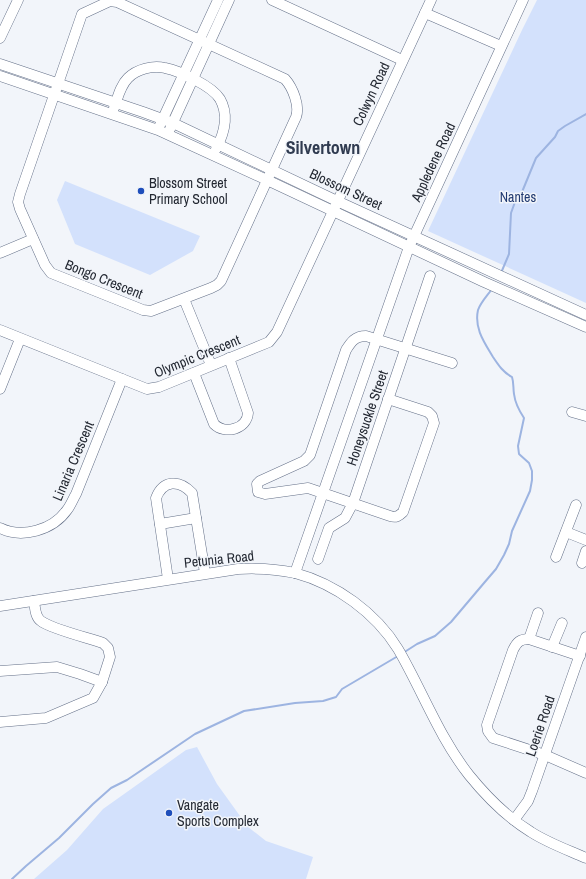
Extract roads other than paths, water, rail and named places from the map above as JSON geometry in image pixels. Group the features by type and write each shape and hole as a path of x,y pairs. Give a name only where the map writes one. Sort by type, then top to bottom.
{"street":[{"path":"0,38 18,0"},
{"path":"168,135 189,77 204,42 218,0"},
{"path":"204,42 229,0"},
{"path":"272,0 402,60"},
{"name":"Colwyn Road","path":"335,206 431,0"},
{"name":"Appledene Road","path":"295,574 409,247 523,0"},
{"name":"Bongo Crescent","path":"110,1 117,2 281,77 289,84 298,112 221,281 217,286 151,311 142,310 51,273 45,265 18,202 58,84 82,14 110,1"},
{"path":"425,13 501,46"},
{"name":"Blossom Street","path":"0,64 173,123 272,170 409,247 586,327"},
{"path":"112,114 123,84 137,71 154,67 165,68 189,77 214,92 224,109 224,128 219,144 213,155"},
{"name":"Blossom Street","path":"0,76 158,130 267,180 414,237 586,315"},
{"path":"158,130 162,119 189,77"},
{"name":"Olympic Crescent","path":"0,330 139,386 153,389 269,342 273,338 335,206"},
{"path":"0,253 33,239"},
{"name":"Honeysuckle Street","path":"318,559 330,528 345,518 353,503 430,276"},
{"path":"184,299 210,365"},
{"path":"546,310 551,299"},
{"path":"388,399 428,412 432,416 434,423 403,512 400,515 395,517 390,516 304,487 265,494 258,492 257,484 260,481 308,459 346,350 355,338 366,336 378,339 452,363"},
{"path":"0,389 20,339"},
{"path":"194,373 214,424 218,428 229,430 245,423 248,417 248,412 229,358"},
{"name":"Linaria Crescent","path":"1,532 24,533 40,530 58,520 68,510 76,494 122,379"},
{"path":"572,412 586,416"},
{"path":"168,579 156,498 158,491 166,485 177,484 186,486 192,493 206,573"},
{"path":"556,557 576,505"},
{"path":"160,524 196,518"},
{"path":"566,532 586,540"},
{"path":"582,563 586,551"},
{"name":"Petunia Road","path":"0,606 227,570 256,568 295,574 318,582 350,600 367,613 387,635 397,648 453,751 469,774 487,795 514,820 532,833 586,858"},
{"path":"0,722 46,718 93,698 102,682 110,657 108,648 103,643 41,621 38,617 34,601"},
{"path":"529,639 538,613"},
{"path":"552,647 562,623"},
{"name":"Loerie Road","path":"514,820 528,801 586,637"},
{"path":"580,656 529,639 522,639 516,644 487,725 488,731 493,738 545,755 586,773"},
{"path":"0,671 57,667 102,682"}],"waterway":[{"path":"501,273 509,254 511,213 515,202 522,192 536,158 555,137 558,131 586,114"},
{"path":"403,653 417,644 435,636 451,622 496,569 509,544 512,531 530,491 532,471 529,463 519,454 518,446 524,418 515,400 512,377 501,368 493,357 486,346 477,323 478,310 492,289"},
{"path":"12,879 59,838 111,788 127,780 195,734 244,711 295,703 323,701 336,697 342,689 398,656"}],"place":[{"name":"Blossom Street Primary School","path":"141,191"},
{"name":"Vangate Sports Complex","path":"169,813"}],"district":[{"name":"Silvertown","path":"323,148"}],"park label":[{"name":"Nantes","path":"518,197"}]}
